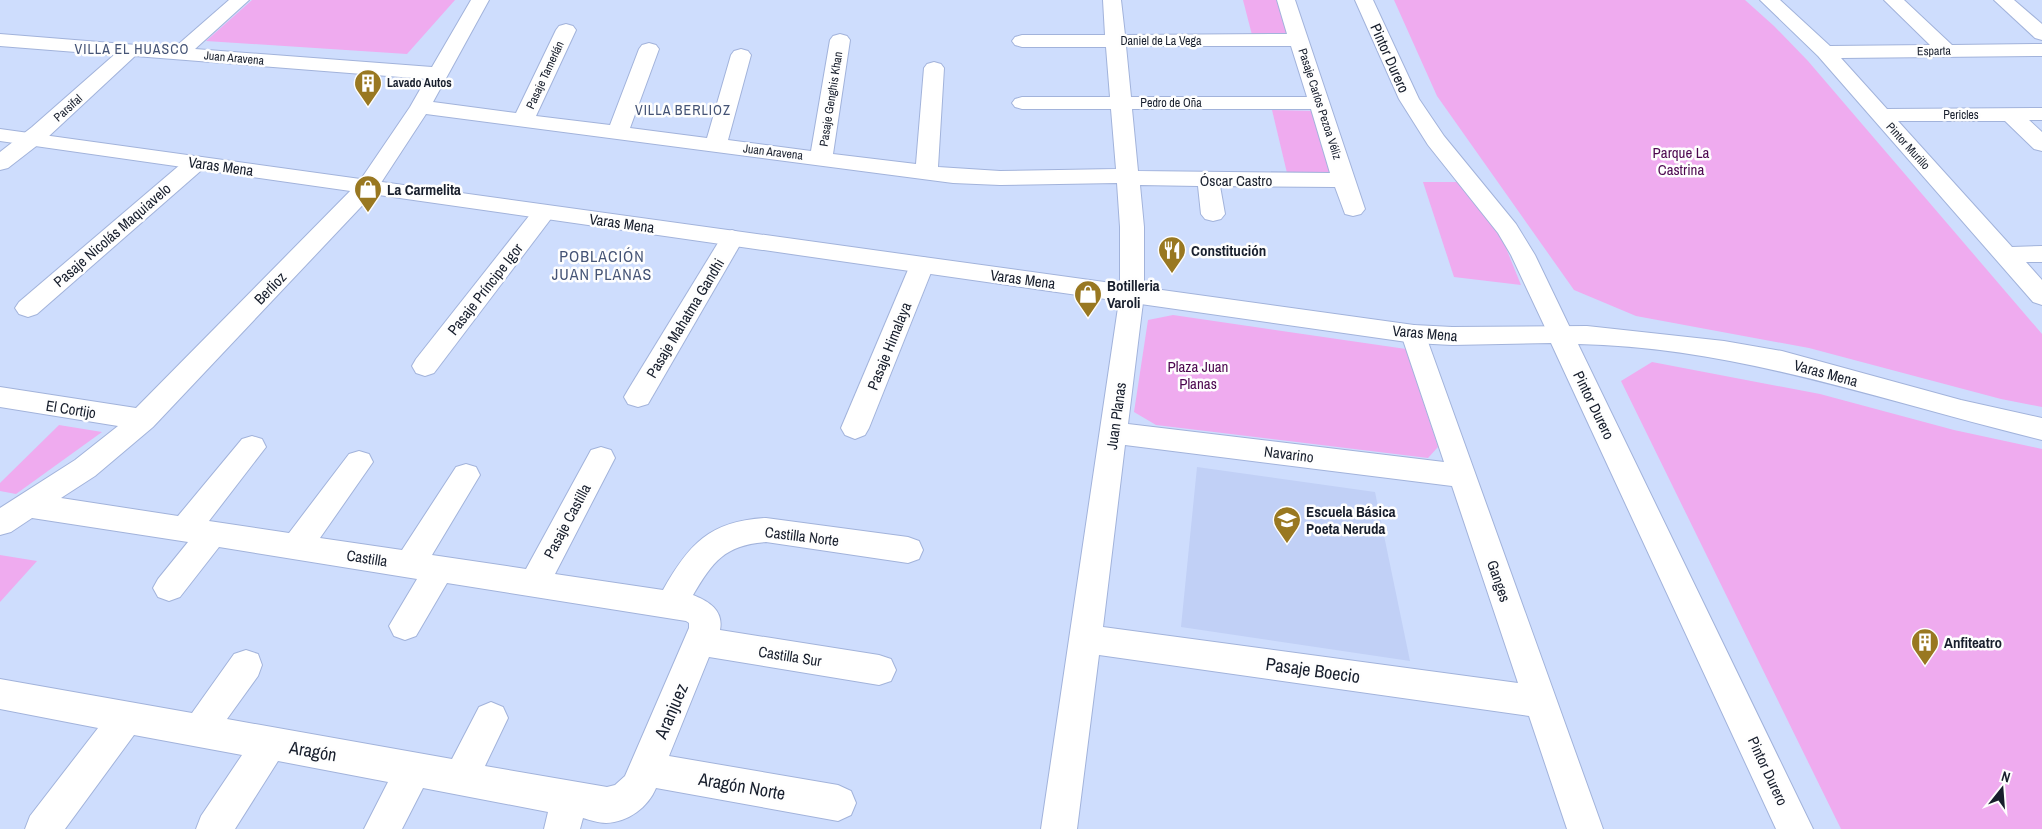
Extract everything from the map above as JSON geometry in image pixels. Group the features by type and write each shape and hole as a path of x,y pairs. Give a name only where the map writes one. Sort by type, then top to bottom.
{"street":[{"path":"179,53 240,0"},
{"name":"Berlioz","path":"0,523 101,457 143,420 367,187 420,106 480,0"},
{"name":"Juan Planas","path":"1059,829 1132,294 1132,227 1112,0"},
{"name":"Pasaje Carlos Pezoa Véliz","path":"1286,0 1353,209"},
{"name":"Pintor Durero","path":"1364,0 1390,59 1417,113 1508,229 1523,255 1795,829"},
{"name":"Pintor Murillo","path":"1769,0 1825,52 2042,296"},
{"path":"1893,0 1947,51"},
{"path":"2003,0 2040,30"},
{"name":"Pasaje Tamerlán","path":"523,120 566,30"},
{"name":"Juan Aravena","path":"0,40 438,74"},
{"name":"Pasaje Genghis Khan","path":"821,158 840,40"},
{"name":"Daniel de La Vega","path":"1022,41 1299,40"},
{"path":"618,132 650,48"},
{"name":"Parsifal","path":"0,163 31,140 132,49"},
{"name":"Esparta","path":"1825,52 2042,50"},
{"path":"716,145 741,54"},
{"path":"927,172 934,68"},
{"name":"Pedro de Oña","path":"1022,103 1319,103"},
{"name":"Juan Aravena","path":"420,106 927,172 1000,178 1128,176"},
{"path":"2010,114 2042,144"},
{"name":"Pericles","path":"1880,115 2042,114"},
{"name":"Varas Mena","path":"0,135 1414,334 1452,336 1560,334 1652,341 1757,356 1816,370 1961,410 2042,429"},
{"name":"Pasaje Nicolás Maquiavelo","path":"28,308 196,163"},
{"name":"Óscar Castro","path":"1128,176 1144,179 1344,180"},
{"path":"1208,179 1213,214"},
{"name":"Pasaje Príncipe Igor","path":"425,366 544,212"},
{"name":"Pasaje Mahatma Gandhi","path":"638,397 732,238"},
{"path":"2005,255 2042,254"},
{"name":"Pasaje Himalaya","path":"855,428 922,265"},
{"name":"Ganges","path":"1414,334 1585,829"},
{"name":"El Cortijo","path":"0,397 143,420"},
{"name":"Navarino","path":"1114,433 1463,476"},
{"path":"169,588 198,532 252,447"},
{"name":"Pasaje Castilla","path":"534,584 600,458"},
{"path":"296,547 359,462"},
{"path":"405,626 424,567 466,475"},
{"name":"Castilla","path":"28,505 671,605 695,610 702,629"},
{"name":"Castilla Norte","path":"671,605 702,554 722,538 744,531 766,530 908,550"},
{"name":"Castilla Sur","path":"702,629 879,670"},
{"name":"Aranjuez","path":"625,800 638,788 702,629"},
{"name":"Pasaje Boecio","path":"1085,639 1541,702"},
{"path":"200,730 246,664"},
{"name":"Aragón","path":"0,694 461,778 566,814 625,800"},
{"path":"43,829 127,717"},
{"path":"461,778 491,718"},
{"path":"214,829 270,743"},
{"path":"382,829 414,769"},
{"name":"Aragón Norte","path":"646,769 838,803"}],"shaded area":[{"name":"Escuela Básica Poeta Neruda","path":"1197,467 1375,492 1410,661 1181,627"}],"green space":[{"path":"252,0 455,0 407,54 206,41"},
{"path":"1243,0 1278,0 1289,35 1252,35"},
{"name":"Parque La Castrina","path":"1394,0 1745,0 1808,61 2042,334 2042,407 2001,399 1809,348 1636,316 1574,290 1437,96"},
{"path":"1272,110 1316,111 1334,173 1287,173"},
{"path":"1423,182 1458,182 1502,238 1521,285 1454,277"},
{"name":"Plaza Juan Planas","path":"1173,315 1406,349 1438,447 1428,458 1156,425 1134,412 1148,320"},
{"path":"1652,362 1820,394 1954,430 2042,449 2042,829 1841,829 1621,381"},
{"path":"59,425 102,432 16,494 0,491 0,483"},
{"path":"0,555 37,561 0,602"}],"place":[{"name":"Lavado Autos","path":"368,107"},
{"name":"La Carmelita","path":"368,213"},
{"name":"Constitución","path":"1172,274"},
{"name":"Botilleria Varoli","path":"1088,318"},
{"name":"Escuela Básica Poeta Neruda","path":"1287,544"},
{"name":"Anfiteatro","path":"1925,666"}],"district":[{"name":"VILLA EL HUASCO","path":"132,49"},
{"name":"VILLA BERLIOZ","path":"683,110"},
{"name":"POBLACIÓN JUAN PLANAS","path":"602,265"}]}
